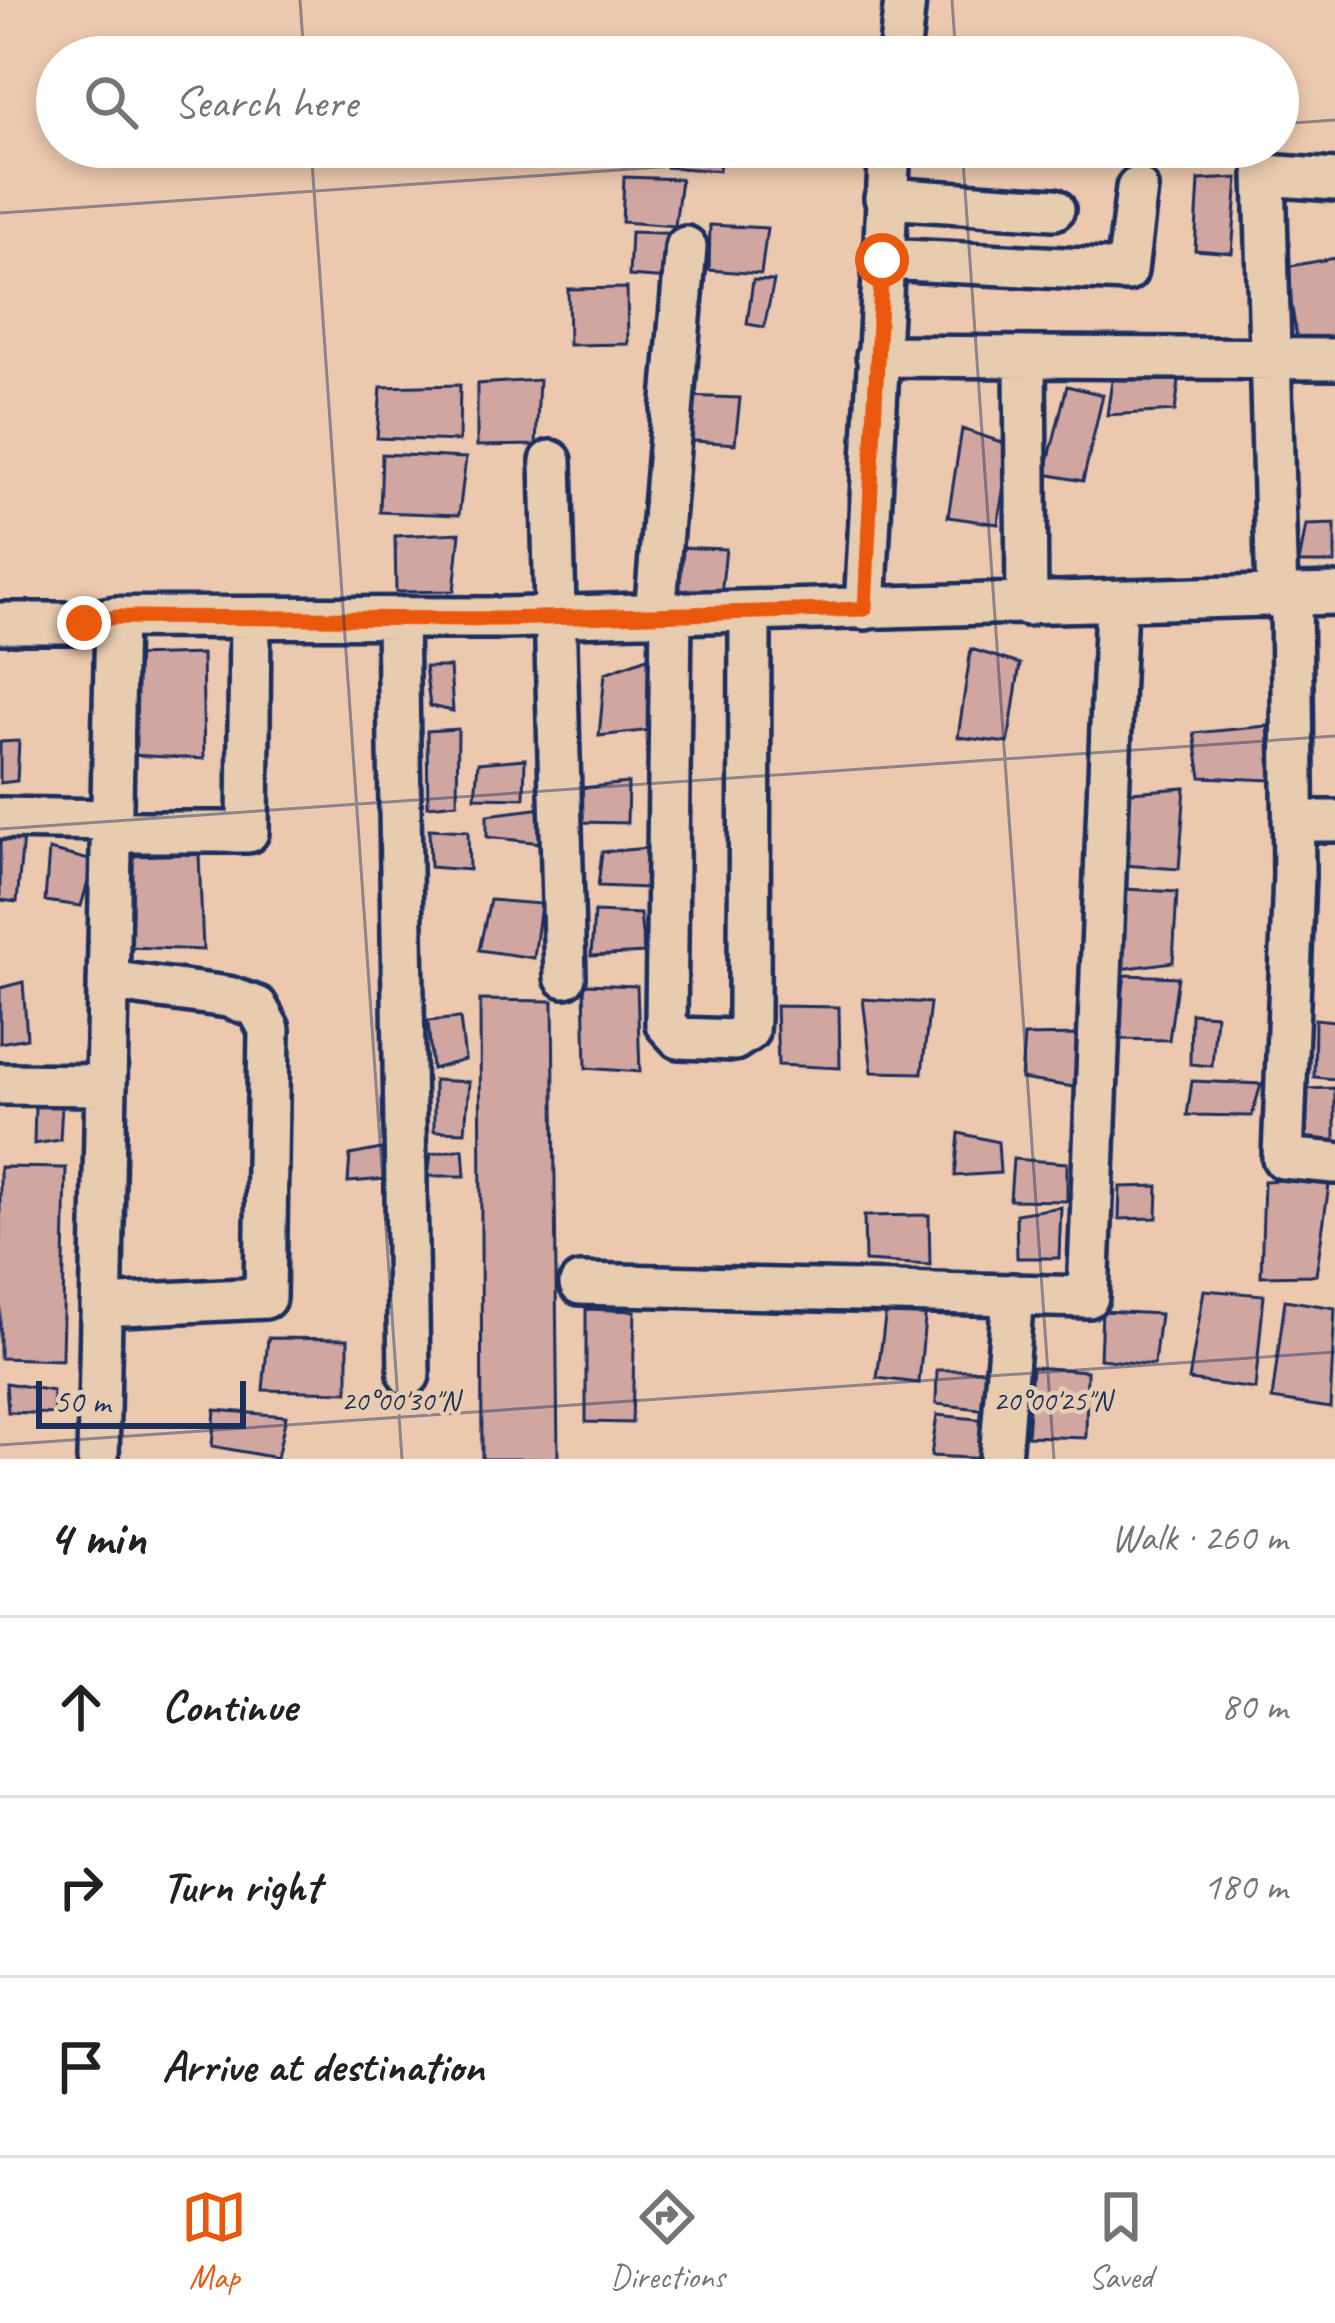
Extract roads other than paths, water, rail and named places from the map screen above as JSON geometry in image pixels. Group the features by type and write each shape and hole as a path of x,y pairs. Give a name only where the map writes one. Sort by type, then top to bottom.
{"street":[{"path":"901,36 904,0"},
{"path":"865,609 888,168"},
{"path":"1335,180 1265,176 1293,821 1283,1158 1335,1163"},
{"path":"882,260 1127,271 1137,188"},
{"path":"885,199 1054,209"},
{"path":"686,248 663,614 666,1024 679,1038 734,1040 748,1031 750,612"},
{"path":"877,356 1335,358"},
{"path":"1025,357 1027,605"},
{"path":"551,461 565,977"},
{"path":"0,623 84,623 116,617 554,617 1335,594"},
{"path":"580,1284 1088,1298 1116,603"},
{"path":"100,1459 116,617"},
{"path":"0,818 248,832 250,618"},
{"path":"397,618 409,1376"},
{"path":"1293,821 1335,821"},
{"path":"101,1306 265,1298 269,1029 256,1007 228,998 108,981"},
{"path":"0,1084 105,1085"},
{"path":"1000,1459 1013,1294"}]}
